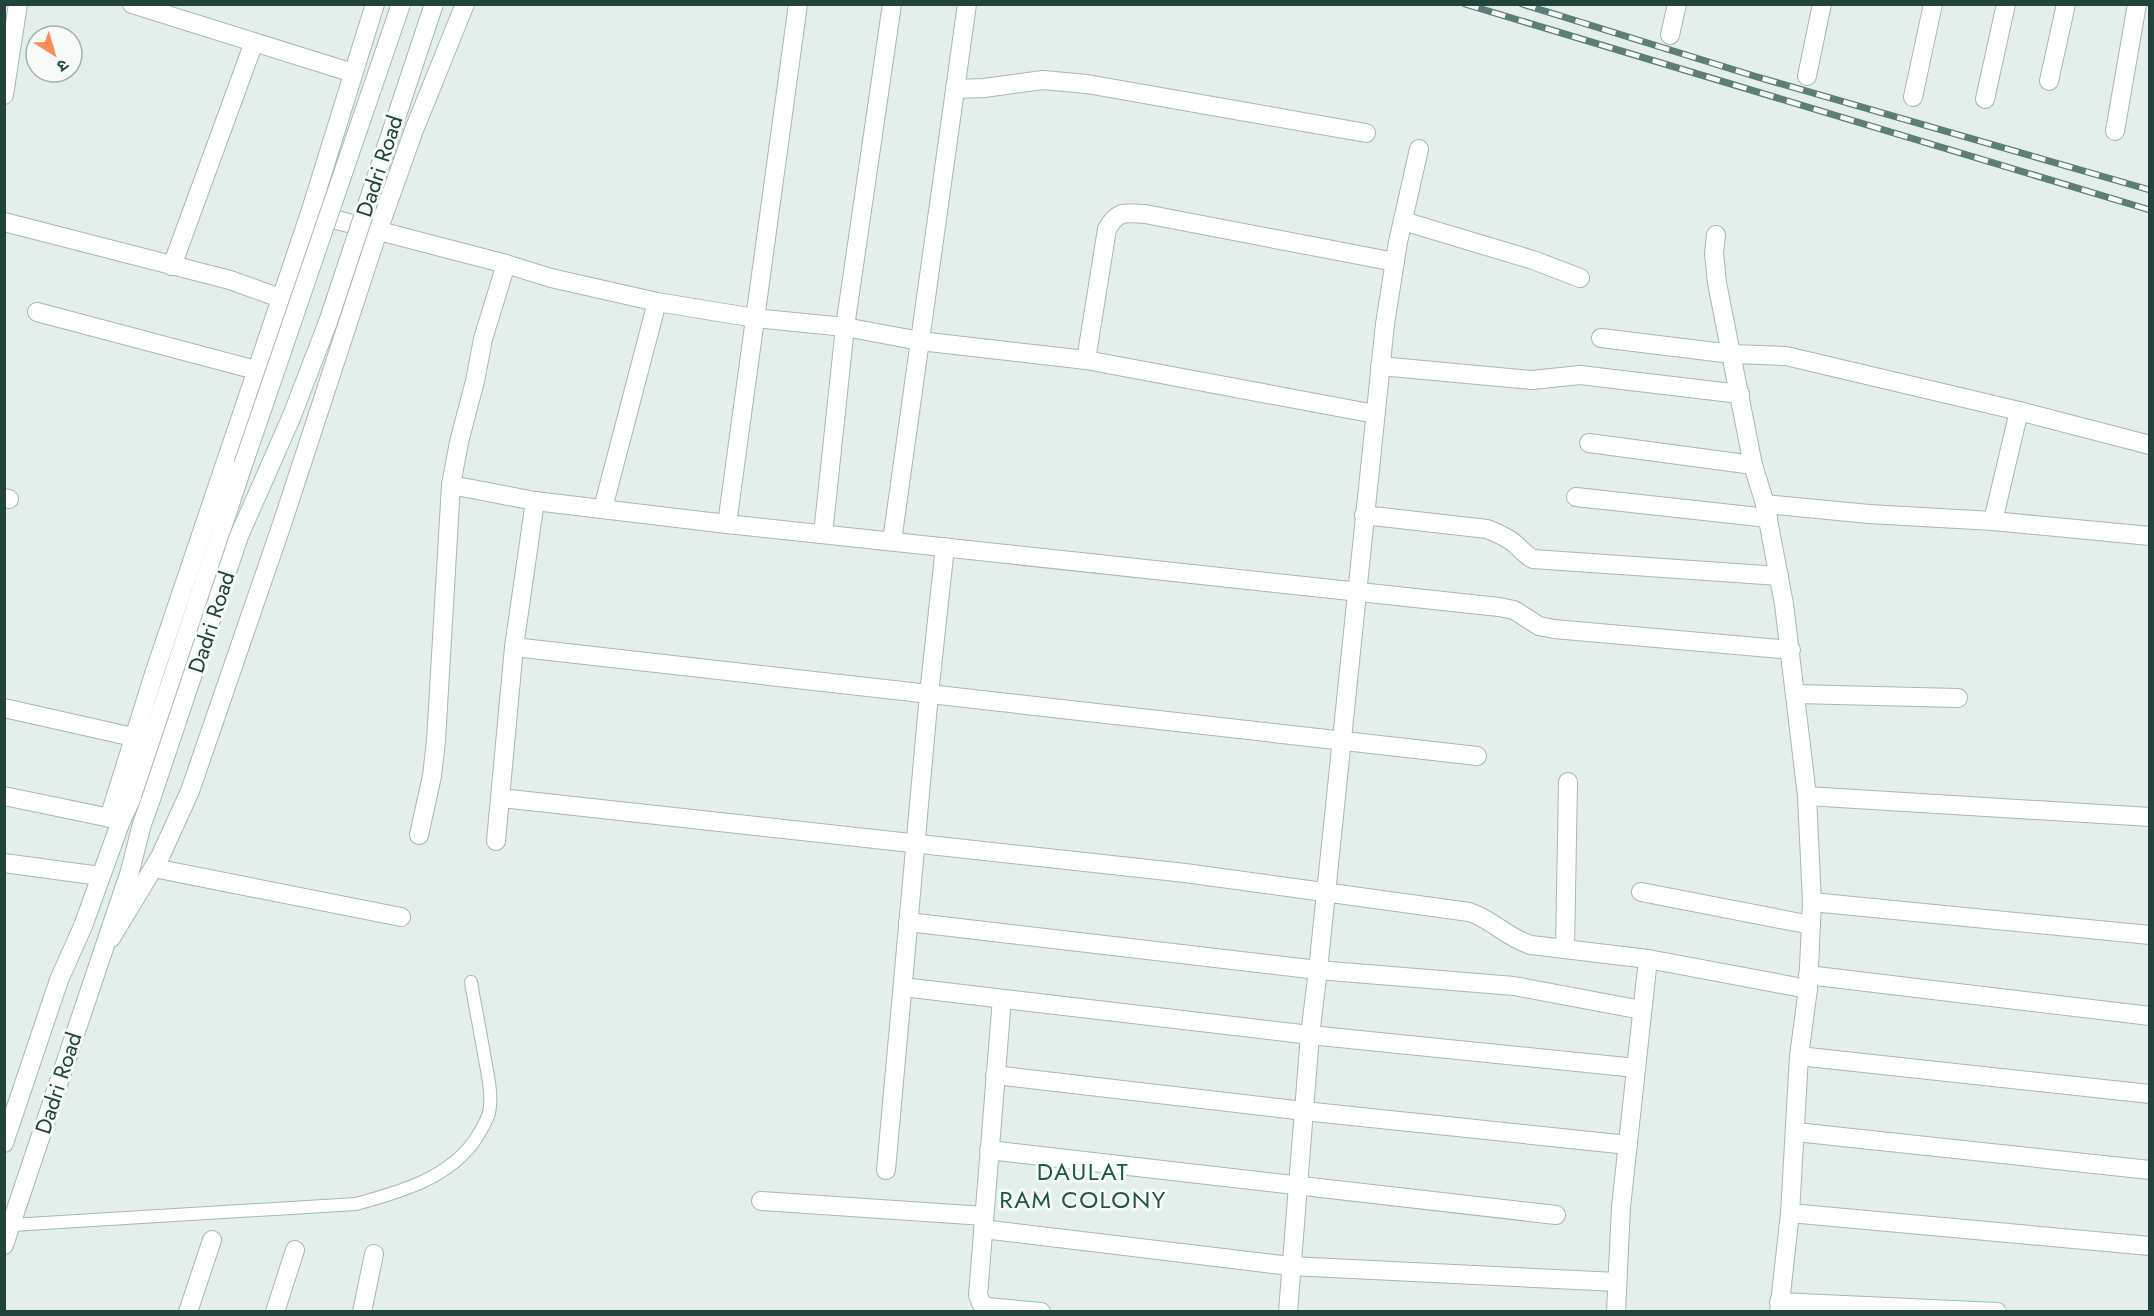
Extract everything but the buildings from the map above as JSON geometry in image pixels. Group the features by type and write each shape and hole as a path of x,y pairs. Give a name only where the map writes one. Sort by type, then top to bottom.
{"street":[{"path":"4,95 18,4"},
{"path":"132,4 353,73"},
{"path":"4,796 115,819 133,737 310,213 375,4"},
{"name":"Dadri Road","path":"4,1143 58,980 83,926 100,876 115,819 134,793 243,465 401,4"},
{"name":"Dadri Road","path":"4,1245 130,871 142,824 239,536 291,418 328,322 434,4"},
{"path":"99,958 154,868 190,791 282,524 378,231 414,130 465,4"},
{"path":"727,524 798,4"},
{"path":"823,534 846,327 892,4"},
{"path":"892,541 967,4"},
{"path":"1670,35 1677,4"},
{"path":"1807,76 1822,4"},
{"path":"1913,97 1933,4"},
{"path":"1985,99 2006,4"},
{"path":"2049,81 2066,4"},
{"path":"2115,131 2137,4"},
{"path":"172,266 254,42"},
{"path":"955,89 984,88 1043,80 1087,84 1366,133"},
{"path":"1288,1311 1310,1035 1380,366 1395,262 1419,149"},
{"path":"310,213 551,278 657,302 755,318 846,327 920,341 1086,360 1375,414"},
{"path":"1086,360 1107,229 1113,218 1124,213 1145,214 1395,262"},
{"path":"1403,221 1580,278"},
{"path":"4,222 230,280 280,298"},
{"path":"1716,235 1714,253 1717,283 1753,465 1766,511 1779,576 1791,650 1807,796 1812,902 1808,982 1799,1056 1790,1213 1779,1306 1997,1311"},
{"path":"419,835 432,776 437,730 452,485 459,442 483,339 506,264"},
{"path":"603,508 657,302"},
{"path":"37,312 256,370"},
{"path":"1601,339 1732,354 1786,356 2019,411 2150,446"},
{"path":"1380,366 1532,380 1580,375 1740,394"},
{"path":"1993,521 2019,411"},
{"path":"1589,443 1753,465"},
{"path":"452,485 535,501 727,524 1507,609 1514,610 1539,626 1554,629 1791,650"},
{"path":"1576,497 1766,511 1993,521 2150,536"},
{"path":"496,841 514,647 535,501"},
{"path":"1364,515 1487,529 1503,535 1533,560 1779,576"},
{"path":"886,1170 929,694 945,547"},
{"path":"514,647 1477,756"},
{"path":"1795,694 1958,698"},
{"path":"4,708 133,737"},
{"path":"1565,949 1568,782"},
{"path":"1807,796 2150,817"},
{"path":"501,798 1185,873 1469,912 1492,922 1517,941 1565,949 1808,982 2150,1016"},
{"path":"4,863 100,876"},
{"path":"154,868 401,917"},
{"path":"1641,891 1811,925"},
{"path":"1812,902 2150,935"},
{"path":"908,922 1318,970 1514,986 1642,1010"},
{"path":"1616,1311 1621,1207 1648,959"},
{"path":"903,987 1310,1035 1636,1068"},
{"path":"1002,999 978,1295 981,1303 987,1307 1041,1311"},
{"path":"1799,1056 2150,1094"},
{"path":"995,1075 1304,1111 1628,1145"},
{"path":"1796,1132 2150,1170"},
{"path":"989,1150 1556,1215"},
{"path":"761,1201 983,1223 1290,1266 1617,1281"},
{"path":"1790,1213 2150,1246"},
{"path":"188,1311 212,1240"},
{"path":"275,1311 295,1250"},
{"path":"362,1311 374,1254"}],"lane":[{"path":"12,1225 356,1204 384,1197 435,1176 459,1160 468,1150 489,1113 490,1091 471,982"}],"railway":[{"path":"1465,4 2150,210"},
{"path":"1522,4 1754,76 2150,190"}],"district":[{"name":"DAULAT RAM COLONY","path":"1083,1185"}]}
